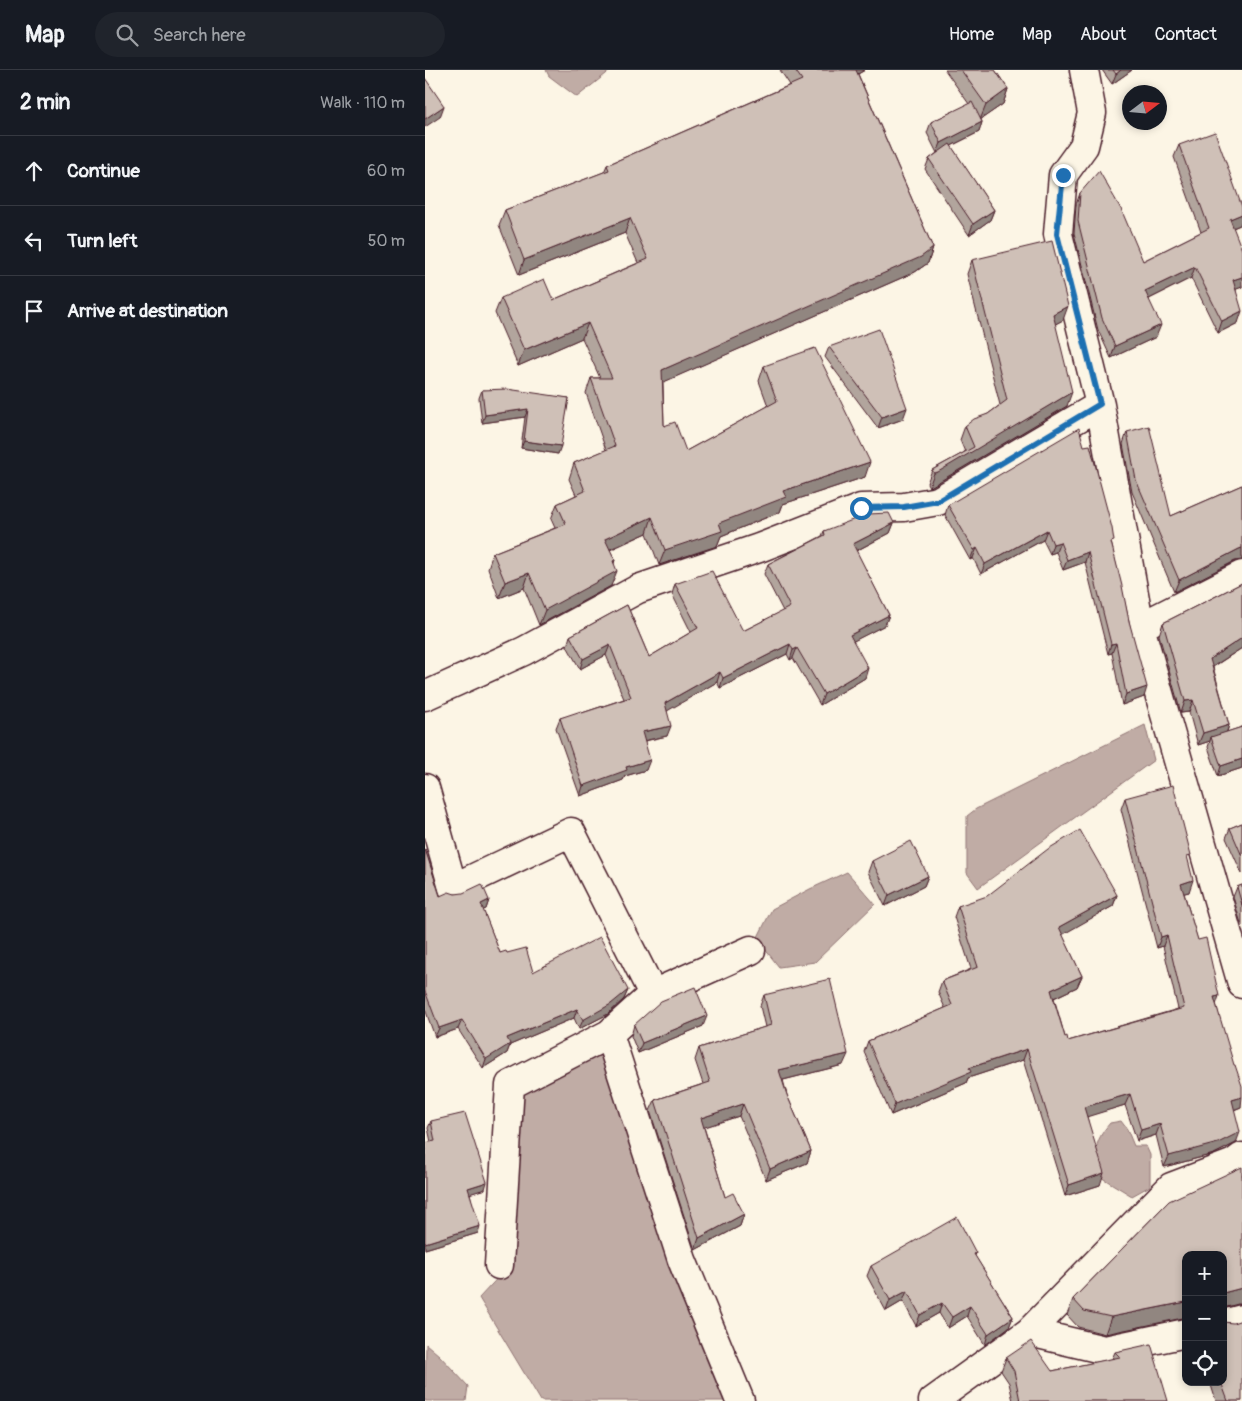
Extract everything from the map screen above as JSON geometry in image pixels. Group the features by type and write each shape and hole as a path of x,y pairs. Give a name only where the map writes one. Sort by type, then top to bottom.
{"street":[{"path":"1084,70 1092,113 1084,146 1063,175 1057,234 1100,404 1140,627 1242,984"},
{"path":"425,696 524,651 637,589 759,548 861,508 904,507 938,501 1100,404"},
{"path":"1140,627 1242,575"},
{"path":"425,788 453,888 571,832 653,994"},
{"path":"499,1265 510,1085 609,1034 653,994 751,950"},
{"path":"609,1034 682,1260 740,1401"},
{"path":"933,1401 1029,1332 1171,1187 1233,1163 1242,1157"},
{"path":"1227,1323 1242,1319"},
{"path":"1029,1332 1105,1350 1182,1334"}],"shaded area":[{"path":"546,70 611,70 577,97 549,76"},
{"path":"1145,725 1154,760 978,888 967,873 967,816 976,809"},
{"path":"847,872 875,904 815,962 779,967 757,939 772,909"},
{"path":"602,1042 731,1401 541,1401 479,1298 505,1270 516,1092"},
{"path":"1121,1121 1127,1129 1134,1146 1146,1146 1150,1155 1150,1186 1132,1196 1099,1176 1096,1154 1098,1142 1110,1123"},
{"path":"426,1344 468,1386 466,1401 425,1401"}],"building":[{"path":"795,70 856,70 933,248 921,257 662,370 664,426 675,422 686,451 777,401 764,366 815,348 870,462 783,491 786,497 719,523 722,531 665,550 652,517 605,539 615,560 613,561 617,571 545,610 529,573 505,582 493,553 566,524 557,504 585,491 574,463 615,446 591,378 612,378 588,323 524,350 501,298 544,279 553,300 648,259 630,218 524,260 505,210 609,170 607,165 802,80"},
{"path":"961,70 995,70 1008,89 986,105"},
{"path":"1113,70 1121,70 1116,74"},
{"path":"425,78 444,106 425,119"},
{"path":"972,102 982,122 941,143 931,122"},
{"path":"1215,132 1242,207 1242,214 1230,219 1242,250 1242,277 1233,280 1242,311 1222,321 1195,267 1145,291 1161,325 1115,346 1102,318 1078,221 1080,193 1099,171 1121,209 1143,261 1209,228 1179,145"},
{"path":"950,144 994,210 973,224 929,159"},
{"path":"1052,241 1068,306 1053,314 1072,392 934,473 932,470 974,447 965,426 974,419 988,414 1007,400 972,260"},
{"path":"879,329 907,408 882,417 829,347"},
{"path":"507,389 569,398 561,446 524,441 528,409 485,415 482,390"},
{"path":"1149,426 1171,516 1242,485 1242,548 1179,580 1136,480 1127,432"},
{"path":"1079,428 1084,446 1090,445 1112,528 1114,541 1111,542 1129,621 1147,687 1126,694 1116,643 1111,644 1088,552 1067,560 1060,542 1053,544 1047,530 985,564 977,548 974,550 948,505"},
{"path":"889,513 894,523 853,544 889,615 850,635 868,668 824,694 797,648 793,650 790,644 723,678 720,672 665,703 671,726 642,732 650,760 626,767 627,770 583,786 560,718 631,697 610,645 583,659 570,636 627,605 649,657 698,628 675,584 712,571 743,631 790,607 768,564 825,535 824,531 868,514"},
{"path":"1242,583 1242,638 1210,659 1229,725 1203,733 1193,700 1185,701 1163,623"},
{"path":"1242,727 1242,759 1221,766 1211,737"},
{"path":"1173,785 1191,855 1187,856 1193,880 1181,884 1198,940 1206,938 1219,996 1214,997 1242,1086 1242,1097 1232,1100 1240,1132 1218,1143 1169,1156 1160,1124 1141,1130 1130,1094 1084,1107 1104,1173 1069,1185 1027,1049 969,1068 971,1072 895,1104 868,1041 952,1005 942,981 978,967 958,906 987,896 1048,849 1080,830 1117,895 1059,927 1082,976 1051,990 1065,1037 1067,1036 1068,1041 1184,1008 1167,935 1161,937 1125,798"},
{"path":"1242,823 1242,856 1230,828"},
{"path":"911,841 928,876 889,895 872,861"},
{"path":"425,849 440,896 449,892 455,894 463,893 482,884 489,900 481,904 500,953 526,948 533,972 600,937 628,990 611,1004 583,1020 577,1009 507,1038 510,1044 486,1059 462,1020 439,1028 425,991"},
{"path":"1242,885 1242,905 1237,887"},
{"path":"830,979 848,1054 779,1070 787,1095 811,1151 770,1169 743,1104 701,1118 725,1197 733,1193 744,1214 699,1238 655,1100 710,1082 699,1048 771,1025 764,995"},
{"path":"695,987 707,1016 642,1043 634,1025 661,1001"},
{"path":"465,1113 487,1182 468,1188 480,1226 425,1243 425,1143 435,1141 431,1121"},
{"path":"1242,1167 1242,1288 1227,1292 1227,1251 1182,1251 1182,1303 1111,1317 1084,1311 1073,1299 1169,1201"},
{"path":"957,1217 976,1253 974,1254 1013,1317 988,1334 970,1306 952,1317 942,1303 920,1315 907,1291 890,1300 871,1266"},
{"path":"1242,1320 1242,1401 1228,1401 1222,1386 1227,1386 1227,1322 1233,1323"},
{"path":"1031,1341 1052,1371 1120,1357 1115,1352 1151,1344 1168,1401 1020,1401 1014,1371 1006,1358"}],"route":[{"path":"861,508 904,507 938,501 1100,404 1057,234 1063,175"}]}
